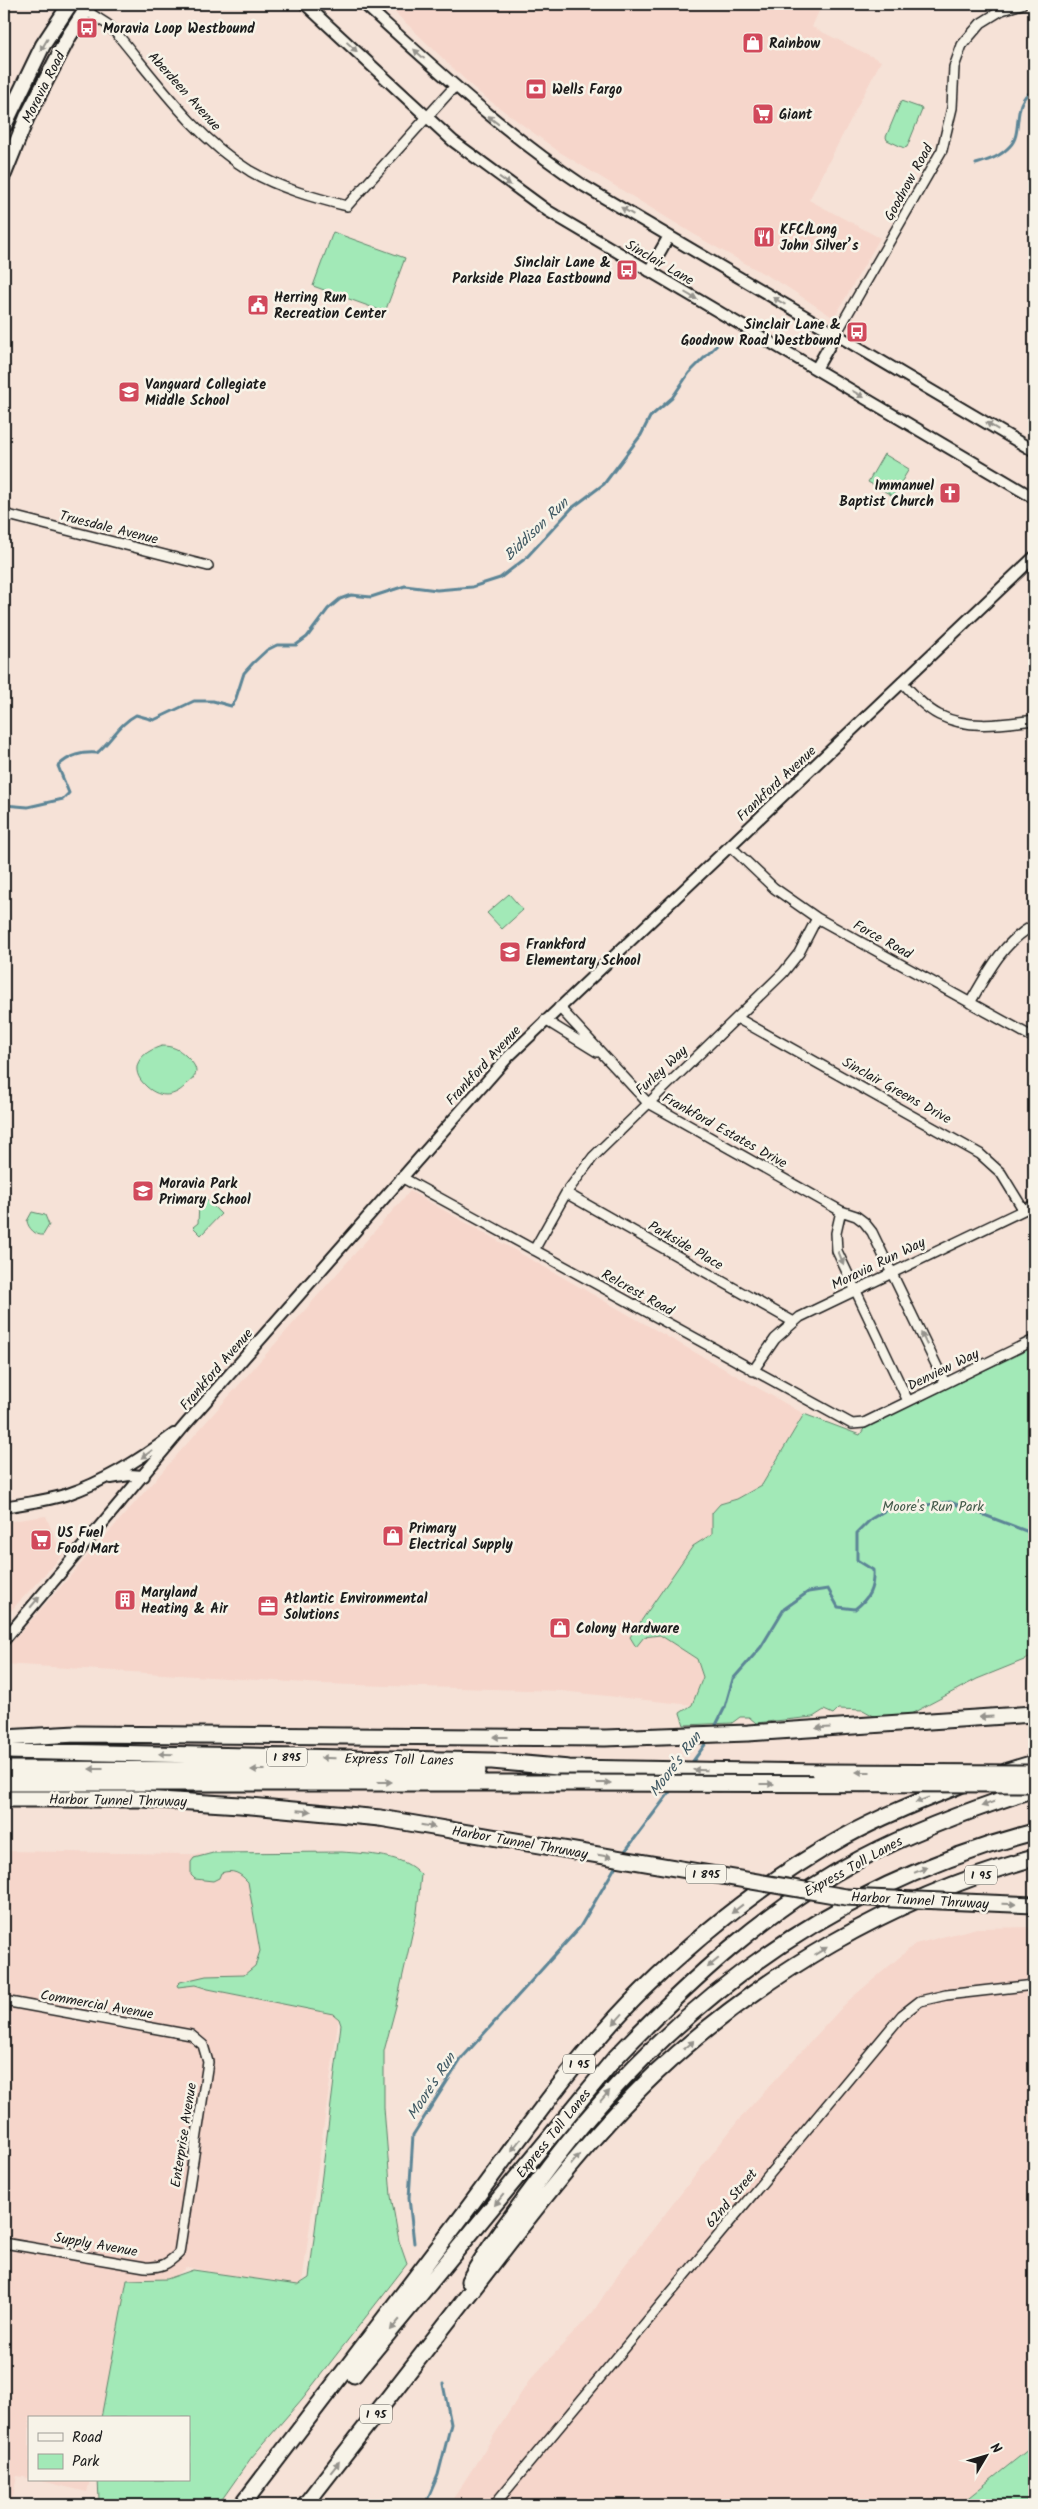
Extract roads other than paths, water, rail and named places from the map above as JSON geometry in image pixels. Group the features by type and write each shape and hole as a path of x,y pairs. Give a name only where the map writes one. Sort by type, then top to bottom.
{"highway":[{"name":"I 895","path":"4,1738 76,1734 596,1738 748,1733 1034,1714"},
{"path":"4,1733 76,1734"},
{"name":"Express Toll Lanes","path":"4,1751 492,1761 569,1768 1034,1773"},
{"name":"I 95","path":"243,2505 555,2093 600,2039 654,1981 693,1944 742,1904 844,1837 902,1808 978,1778 1034,1763"},
{"path":"4,1769 492,1771 569,1768"},
{"name":"Express Toll Lanes","path":"4,1783 1034,1784"},
{"name":"Express Toll Lanes","path":"243,2505 614,2058 660,2011 704,1971 811,1887 860,1858 918,1830 1034,1788"},
{"name":"Harbor Tunnel Thruway","path":"4,1799 143,1799 240,1805 380,1818 846,1897 1034,1905"},
{"path":"4,1804 25,1799"},
{"name":"Express Toll Lanes","path":"447,2322 491,2244 577,2130 627,2072 698,2006 776,1948 832,1913 952,1858 1034,1832"},
{"name":"I 95","path":"305,2505 542,2200 603,2128 656,2074 714,2025 791,1969 879,1917 953,1885 1034,1858"}],"main road":[{"name":"Moravia Road","path":"4,126 43,45 70,4"},
{"name":"Moravia Road","path":"4,174 27,117 69,36 88,7"}],"street":[{"name":"Sinclair Lane","path":"305,4 427,118 477,160 523,194 578,230 1034,498"},
{"name":"Sinclair Lane","path":"364,4 488,116 540,157 584,186 1034,451"},
{"name":"Goodnow Road","path":"836,334 942,150 952,108 954,67 962,45 970,33 988,18 1002,10 1022,4"},
{"name":"Aberdeen Avenue","path":"88,7 117,34 191,122 249,170 263,178 348,206 455,86"},
{"path":"649,271 669,236"},
{"path":"816,369 836,334"},
{"path":"1021,490 1034,493"},
{"name":"Truesdale Avenue","path":"4,514 208,566"},
{"name":"Frankford Avenue","path":"4,1640 186,1424 486,1080 545,1020 1034,557"},
{"path":"902,682 939,715 955,721 980,725 1034,720"},
{"name":"Force Road","path":"730,846 774,888 817,918 1034,1038"},
{"name":"Furley Way","path":"534,1250 566,1193 604,1144 788,967 817,918"},
{"path":"970,1003 1000,953 1014,939 1034,925"},
{"name":"Frankford Estates Drive","path":"559,1007 648,1102 841,1211 864,1222 872,1232 945,1383"},
{"name":"Sinclair Greens Drive","path":"737,1018 980,1154 1001,1173 1023,1209"},
{"name":"Frankford Estates Drive","path":"545,1020 606,1058"},
{"name":"Relcrest Road","path":"401,1177 846,1422 864,1423"},
{"name":"Parkside Place","path":"566,1193 792,1322"},
{"name":"Moravia Run Way","path":"753,1370 768,1348 792,1322 1034,1205"},
{"path":"841,1211 836,1233 837,1251 908,1401"},
{"name":"Denview Way","path":"864,1423 1034,1340"},
{"path":"4,1507 50,1499 100,1480 141,1459 186,1424"},
{"path":"100,1480 129,1475 144,1476"},
{"name":"62nd Street","path":"494,2505 902,2015 920,2001 946,1995 1034,1985"},
{"name":"Commercial Avenue","path":"4,2001 185,2033"},
{"name":"Enterprise Avenue","path":"179,2253 208,2062 203,2045 196,2038 185,2033"},
{"name":"Supply Avenue","path":"4,2243 157,2268 169,2264 179,2253"}],"waterway":[{"name":"Biddison Run","path":"976,164 998,155 1010,146 1016,133 1022,101 1034,90"},
{"name":"Biddison Run","path":"4,805 28,807 63,799 69,793 58,766 76,755 97,753 125,723 136,715 154,720 194,701 213,701 231,706 235,701 244,673 253,663 267,650 277,645 296,645 307,637 328,609 340,599 351,595 371,597 405,586 437,590 472,587 500,578 526,558 572,508 604,484 641,435 650,417 672,398 689,373 717,345"},
{"name":"Moore's Run","path":"714,1729 725,1707 733,1679 761,1647 784,1609 808,1592 828,1589 838,1607 855,1609 867,1597 873,1583 873,1570 857,1560 857,1533 871,1519 886,1510 950,1502 1034,1534"},
{"name":"Moore's Run","path":"691,1764 709,1739"},
{"name":"Moore's Run","path":"623,1854 672,1789"},
{"name":"Moore's Run","path":"414,2243 409,2198 413,2135 462,2058 580,1927 617,1864"},
{"name":"Moore's Run","path":"425,2505 438,2475 451,2424 443,2384"}],"place":[{"name":"Moravia Loop Westbound","path":"87,28"},
{"name":"Rainbow","path":"753,43"},
{"name":"Wells Fargo","path":"536,89"},
{"name":"Giant","path":"763,114"},
{"name":"KFC/Long John Silver’s","path":"764,237"},
{"name":"Sinclair Lane & Parkside Plaza Eastbound","path":"627,270"},
{"name":"Herring Run Recreation Center","path":"258,305"},
{"name":"Sinclair Lane & Goodnow Road Westbound","path":"857,332"},
{"name":"Vanguard Collegiate Middle School","path":"129,392"},
{"name":"Immanuel Baptist Church","path":"950,493"},
{"name":"Frankford Elementary School","path":"510,952"},
{"name":"Moravia Park Primary School","path":"143,1191"},
{"name":"Primary Electrical Supply","path":"393,1536"},
{"name":"US Fuel Food Mart","path":"41,1540"},
{"name":"Maryland Heating & Air","path":"125,1600"},
{"name":"Atlantic Environmental Solutions","path":"268,1606"},
{"name":"Colony Hardware","path":"560,1628"}],"park label":[{"name":"Moore's Run Park","path":"933,1506"}]}
